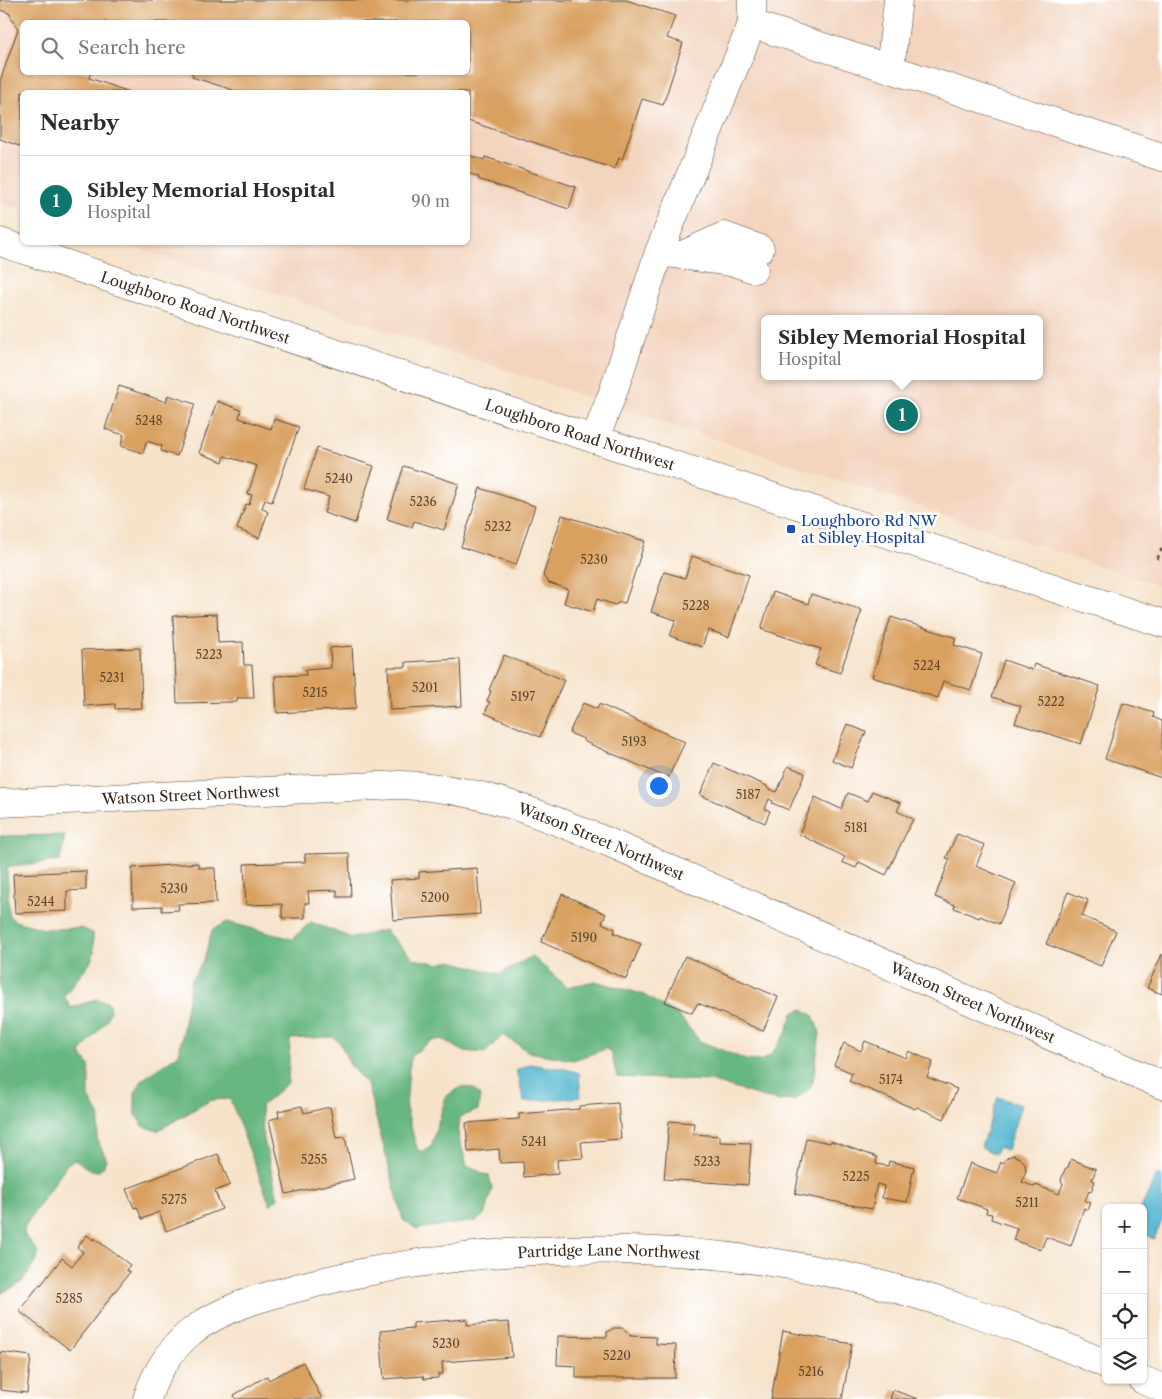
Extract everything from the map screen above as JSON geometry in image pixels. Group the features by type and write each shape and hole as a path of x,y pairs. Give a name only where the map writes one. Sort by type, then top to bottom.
{"street":[{"path":"890,69 898,0"},
{"path":"595,439 671,254 752,12 890,69 1162,157"},
{"name":"Loughboro Road Northwest","path":"0,242 595,439 1162,623"},
{"path":"671,254 736,263 757,259"},
{"name":"Watson Street Northwest","path":"0,803 400,785 477,794 537,812 608,842 1162,1085"},
{"name":"Partridge Lane Northwest","path":"147,1399 166,1359 186,1337 222,1314 253,1301 317,1283 391,1267 459,1258 546,1251 624,1250 692,1254 782,1264 827,1272 887,1286 962,1308 1035,1334 1102,1362"},
{"path":"1147,1382 1162,1388"}],"path":[{"path":"1157,559 1162,549"}],"shaded area":[{"path":"0,0 1162,0 1162,587 128,245 470,245 470,90 20,90 20,209 0,202"}],"green space":[{"path":"65,835 60,861 7,867 9,916 15,921 44,929 81,928 93,933 94,953 90,963 64,996 71,1008 96,999 109,1003 110,1011 106,1021 80,1053 89,1065 89,1097 100,1117 97,1139 106,1158 104,1166 99,1171 91,1171 75,1159 67,1164 25,1226 24,1234 38,1252 37,1260 21,1283 0,1294 0,836"},
{"path":"227,922 292,939 311,922 352,938 385,930 414,959 439,964 451,961 500,974 532,956 567,987 595,981 642,994 678,1015 700,1041 746,1060 760,1061 771,1055 786,1033 793,1013 803,1009 813,1015 820,1033 813,1081 810,1088 795,1100 777,1101 710,1081 617,1077 611,1052 606,1049 573,1060 529,1052 503,1035 485,1053 463,1051 442,1039 431,1041 412,1055 409,1068 406,1109 417,1148 421,1152 431,1147 446,1096 461,1087 473,1088 480,1096 478,1110 460,1117 458,1135 467,1166 489,1176 492,1188 486,1213 476,1221 417,1229 403,1220 367,1084 351,1067 340,1043 333,1037 290,1039 288,1083 261,1106 263,1136 278,1198 270,1205 230,1099 211,1100 157,1131 143,1126 135,1113 135,1093 143,1079 179,1054 191,980 204,959 212,930"}],"water":[{"path":"530,1064 567,1069 579,1073 581,1097 524,1102 516,1070"},
{"path":"998,1097 1021,1105 1007,1150 998,1147 995,1154 981,1147"},
{"path":"1157,1174 1162,1177 1162,1221 1154,1239 1147,1236 1147,1204 1143,1204"}],"building":[{"path":"0,0 626,0 675,16 667,38 683,43 663,105 642,99 622,160 619,158 615,169 470,122 470,90 233,90 192,77 192,75 470,75 470,20 20,20 20,75 90,75 89,78 124,90 20,90 20,146 0,139 0,81 18,29 9,13 0,10"},
{"path":"470,156 484,160 485,157 576,187 569,209 478,179 479,177 470,174"},
{"path":"119,386 166,402 168,395 195,404 177,456 161,451 162,446 147,441 143,453 121,446 124,435 105,429"},
{"path":"217,401 241,410 239,418 271,429 274,419 299,427 272,502 265,500 262,508 268,512 259,538 237,529 246,504 249,505 252,495 248,494 257,466 225,456 223,462 199,453"},
{"path":"317,448 374,466 355,523 324,513 329,497 304,489"},
{"path":"404,466 459,484 444,530 414,521 412,527 387,519"},
{"path":"480,488 535,506 516,565 461,547"},
{"path":"562,515 645,541 625,603 620,602 615,605 597,599 593,612 564,603 568,589 549,583 543,576"},
{"path":"692,556 749,575 729,637 708,630 702,647 670,636 676,620 651,612 664,572 685,578"},
{"path":"773,592 808,604 811,594 862,610 840,673 815,665 821,649 761,629"},
{"path":"217,614 218,643 243,642 244,665 252,665 254,698 237,698 237,702 177,703 173,616"},
{"path":"891,617 956,638 954,645 982,654 971,690 943,681 938,698 872,677"},
{"path":"352,646 356,709 277,713 275,676 306,675 305,670 331,668 330,648"},
{"path":"140,648 142,708 115,709 115,704 84,706 82,650"},
{"path":"504,655 564,680 540,737 485,713 490,702 487,701 491,691 489,690"},
{"path":"460,659 462,706 390,710 388,667 406,667 406,662"},
{"path":"1004,660 1032,670 1034,664 1100,686 1081,744 1015,723 1021,706 992,697"},
{"path":"583,703 597,709 599,704 685,742 668,778 569,733"},
{"path":"1123,703 1154,713 1153,717 1162,721 1162,778 1105,759"},
{"path":"847,724 866,732 851,768 832,760"},
{"path":"714,763 777,792 788,766 805,773 789,810 772,803 773,801 769,799 765,809 770,811 765,823 700,795"},
{"path":"872,791 901,803 897,811 913,819 886,875 859,862 856,868 842,862 845,857 799,834 815,797 841,809 848,793 868,801"},
{"path":"957,834 985,845 976,866 1016,883 999,924 954,908 955,905 935,897 950,859 946,858"},
{"path":"349,853 351,897 337,897 337,890 308,891 309,903 305,903 305,918 282,918 282,904 246,905 244,864 305,862 305,854"},
{"path":"198,863 199,868 215,868 216,903 178,904 179,910 162,911 162,906 133,907 132,868"},
{"path":"477,868 480,914 393,920 390,880 419,878 419,872"},
{"path":"86,871 86,890 67,891 67,911 15,913 13,874"},
{"path":"1068,892 1088,900 1082,916 1116,931 1101,966 1046,944"},
{"path":"562,894 606,914 602,923 615,929 614,933 641,944 626,979 541,942"},
{"path":"1162,954 1162,994 1147,988"},
{"path":"685,956 778,997 763,1031 698,1003 692,1013 665,1002"},
{"path":"865,1041 906,1058 909,1051 933,1062 927,1077 957,1089 944,1119 849,1081 852,1073 834,1065 844,1043 861,1051"},
{"path":"618,1103 621,1139 581,1142 583,1158 557,1160 558,1174 524,1177 523,1162 500,1163 499,1149 468,1152 466,1123 519,1119 519,1114 579,1109 579,1106"},
{"path":"302,1106 304,1113 330,1107 336,1138 345,1137 354,1179 286,1194 269,1120 279,1117 278,1111"},
{"path":"669,1121 694,1123 693,1134 720,1136 720,1142 751,1143 748,1185 664,1179"},
{"path":"806,1138 830,1143 831,1141 877,1157 876,1164 888,1166 889,1161 914,1167 907,1202 882,1198 884,1186 877,1184 872,1209 795,1194"},
{"path":"218,1154 230,1185 215,1191 222,1209 166,1231 159,1212 142,1219 137,1207 134,1208 126,1189"},
{"path":"1013,1155 1025,1163 1026,1171 1022,1182 1059,1194 1063,1184 1061,1180 1071,1159 1096,1169 1092,1180 1095,1181 1085,1201 1091,1203 1088,1210 1084,1208 1071,1246 1046,1237 1041,1250 1013,1240 1017,1228 991,1219 992,1214 986,1213 987,1209 957,1198 970,1163 997,1173 1001,1162 1003,1163 1008,1157"},
{"path":"87,1235 93,1240 94,1238 130,1265 126,1270 130,1272 70,1350 19,1311 62,1258 72,1266 83,1252 77,1247"},
{"path":"467,1319 467,1325 509,1322 512,1357 442,1362 443,1374 438,1374 438,1378 424,1379 423,1376 384,1379 380,1331 413,1328 413,1323"},
{"path":"614,1328 622,1328 630,1336 656,1337 656,1344 676,1345 675,1378 576,1378 576,1366 557,1365 558,1336 607,1337 607,1332"},
{"path":"783,1331 852,1344 842,1399 771,1399"},
{"path":"0,1352 31,1356 27,1393 0,1390"},
{"path":"303,1362 322,1399 236,1399 234,1395 267,1376 269,1380"},
{"path":"893,1390 918,1399 890,1399"}],"place":[{"name":"Sibley Memorial Hospital","path":"902,415"},
{"name":"Loughboro Rd NW at Sibley Hospital","path":"791,529"}]}
